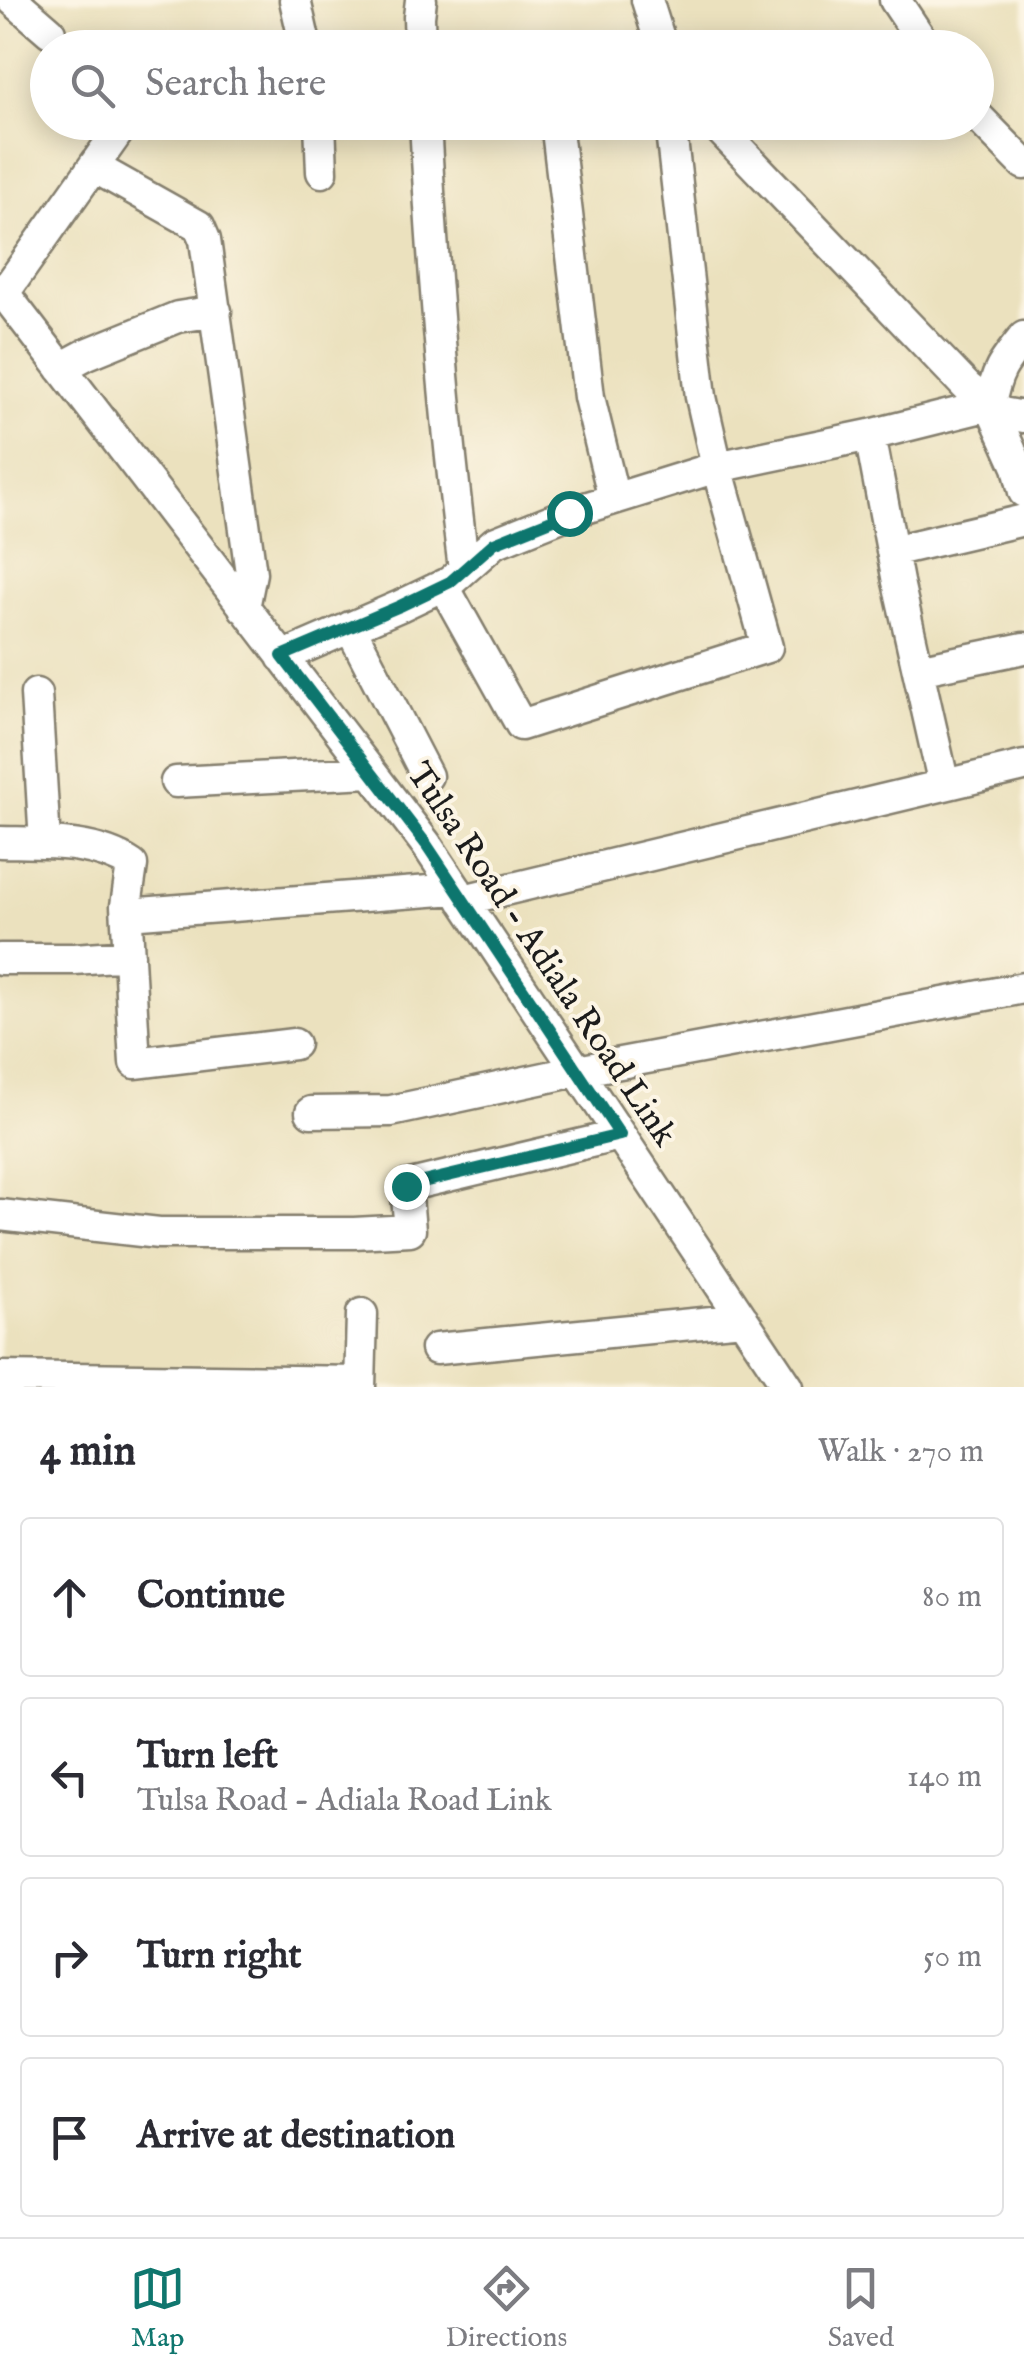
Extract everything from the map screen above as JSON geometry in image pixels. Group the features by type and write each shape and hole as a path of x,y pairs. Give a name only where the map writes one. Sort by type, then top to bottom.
{"street":[{"path":"13,0 48,30"},
{"path":"295,0 302,30"},
{"path":"419,30 421,0"},
{"path":"647,0 656,30"},
{"path":"895,0 916,30"},
{"path":"994,133 1024,164"},
{"path":"2,290 113,140"},
{"path":"321,140 322,172"},
{"path":"425,140 447,415 454,577 521,725 767,647 701,397 672,140"},
{"path":"558,140 589,397 614,499"},
{"path":"730,140 967,387 1002,413 1024,417"},
{"path":"94,167 199,226 206,240 251,572 244,608"},
{"name":"Tulsa Road - Adiala Road Link","path":"2,290 426,844 788,1387"},
{"path":"62,368 178,317 216,311"},
{"path":"1024,337 995,378 990,405 1018,467 1024,492"},
{"path":"282,656 454,577 494,543 569,513 717,467 990,405"},
{"path":"870,435 944,785"},
{"path":"892,551 1024,520"},
{"path":"350,627 427,776"},
{"path":"918,670 1024,648"},
{"path":"36,694 45,843"},
{"path":"127,917 156,912 459,895 1024,766"},
{"path":"176,782 370,772"},
{"path":"0,842 66,843 115,854 132,865 126,906 136,1063 294,1044"},
{"path":"0,960 129,955"},
{"path":"311,1112 391,1111 577,1071 1024,988"},
{"path":"0,1216 159,1232 410,1230 406,1186 620,1135"},
{"path":"0,1377 360,1384 362,1314"},
{"path":"436,1349 743,1319"}],"route":[{"path":"406,1186 620,1135 426,844 282,656 450,582 494,543 569,513"}]}
